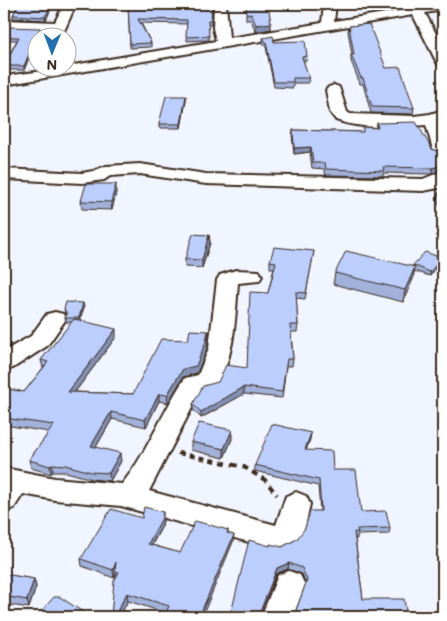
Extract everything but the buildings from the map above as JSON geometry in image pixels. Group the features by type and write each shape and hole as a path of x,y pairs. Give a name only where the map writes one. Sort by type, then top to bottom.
{"street":[{"path":"58,28 70,4"},
{"path":"220,4 220,28 224,43"},
{"path":"330,4 327,21 330,24"},
{"path":"78,66 443,6"},
{"path":"418,11 425,26 440,47 443,61"},
{"path":"4,24 30,28"},
{"path":"425,26 443,26"},
{"path":"4,81 28,76"},
{"path":"334,90 339,112 342,117 350,120 365,121 437,117 443,153"},
{"path":"4,174 82,178 98,176 106,171 140,168 206,179 423,185 432,184 443,176"},
{"path":"128,496 138,486 194,384 206,382 221,348 228,280 236,276 251,276"},
{"path":"4,362 39,341 55,319"},
{"path":"8,486 128,496 281,539 288,535 296,506"},
{"path":"277,617 289,585"}],"path":[{"path":"158,449 219,460 244,467 265,480 274,493 296,506"}]}
